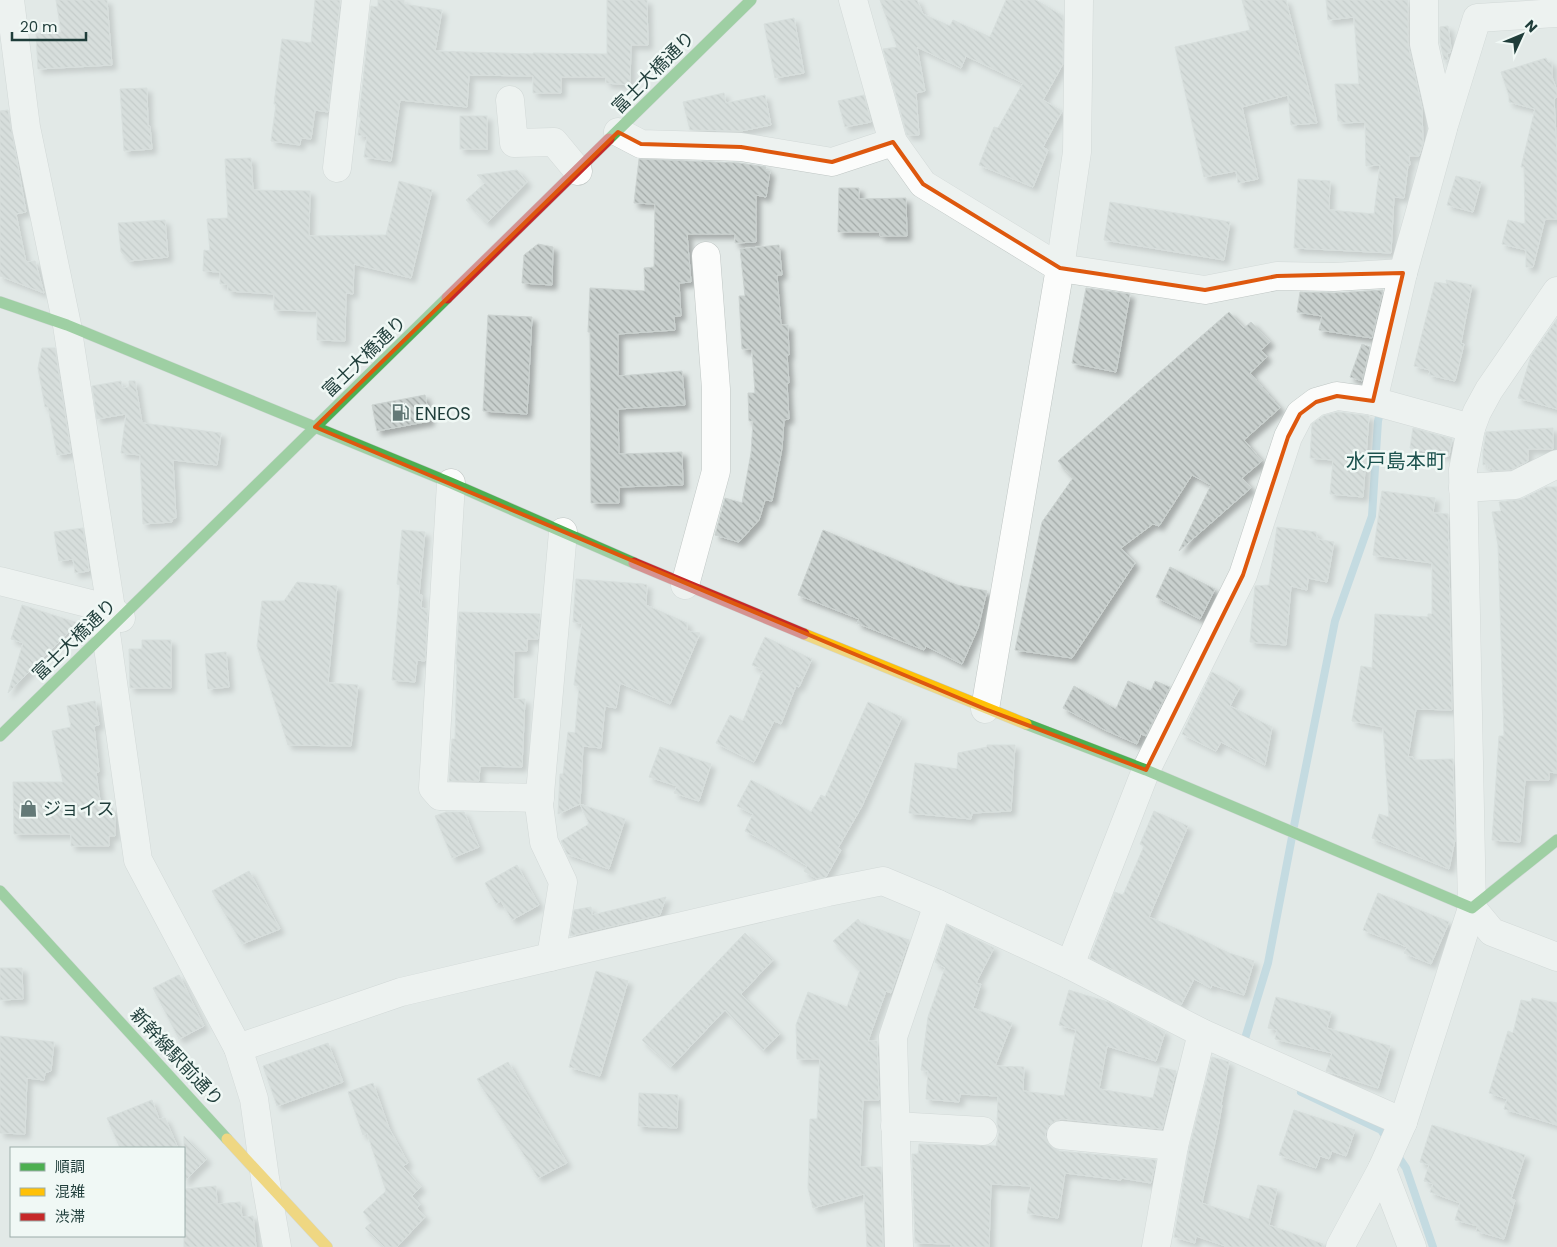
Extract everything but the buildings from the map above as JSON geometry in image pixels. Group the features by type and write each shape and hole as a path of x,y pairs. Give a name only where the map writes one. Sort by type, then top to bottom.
{"street":[{"path":"10,0 26,127 67,325 113,620 138,860 238,1048 254,1099 277,1247"},
{"path":"337,168 356,0"},
{"name":"富士大橋通り","path":"0,736 113,620 315,427 751,0"},
{"path":"853,0 893,142 922,184 1060,268 1205,290 1278,276 1334,277 1403,273"},
{"path":"985,709 1060,268 1077,152 1079,0"},
{"path":"1424,0 1424,44 1442,129"},
{"path":"1372,401 1403,273 1442,129 1478,18 1557,13"},
{"path":"510,100 514,143 554,142 578,171"},
{"path":"618,132 641,144 741,147 832,162 893,142"},
{"path":"685,585 716,471 716,389 706,256"},
{"path":"1340,1247 1384,1165 1403,1122 1472,908 1462,470 1470,428 1489,390 1557,292"},
{"path":"0,302 67,325 451,483 685,585 985,709 1146,770 1472,908 1492,932 1557,957"},
{"path":"1070,965 1146,770 1243,575 1288,437 1300,414 1316,402 1337,396 1372,401 1470,428"},
{"path":"1463,488 1515,485 1557,464"},
{"path":"451,483 433,788 440,796 540,798"},
{"path":"552,957 563,882 544,842 540,798 563,532"},
{"path":"0,581 113,620"},
{"path":"1472,908 1557,840"},
{"path":"238,1048 402,992 819,894 883,881 938,904 1070,965 1202,1033 1403,1122"},
{"name":"新幹線駅前通り","path":"0,892 328,1247"},
{"path":"899,1247 893,1037 938,904"},
{"path":"1156,1247 1174,1146 1202,1033"},
{"path":"895,1126 983,1131"},
{"path":"1062,1135 1174,1146"},
{"path":"1384,1165 1412,1247"}],"highlighted area":[{"path":"618,132 641,144 741,147 832,162 893,142 923,184 1060,268 1205,290 1277,276 1403,273 1373,401 1337,396 1316,402 1300,414 1288,437 1243,575 1146,770 985,709 315,427"}],"waterway":[{"path":"1294,826 1335,621 1372,516 1378,421 1381,409"},
{"path":"1243,1045 1268,963 1292,837"},
{"path":"1301,1092 1381,1130 1388,1140"},
{"path":"1395,1152 1406,1168 1433,1247"}],"traffic: fast":[{"path":"609,139 751,0"},
{"path":"0,736 447,298"},
{"path":"0,302 67,325 451,483 634,563"},
{"path":"1026,724 1146,770 1472,908 1557,840"},
{"path":"0,891 227,1139"}],"traffic: slow":[{"path":"804,634 1026,724"},
{"path":"227,1139 327,1247"}],"traffic: jam":[{"path":"447,298 609,139"},
{"path":"634,563 804,634"}],"place":[{"name":"ENEOS","path":"401,413"},
{"name":"ジョイス","path":"29,808"}],"district":[{"name":"水戸島本町","path":"1396,461"}]}
